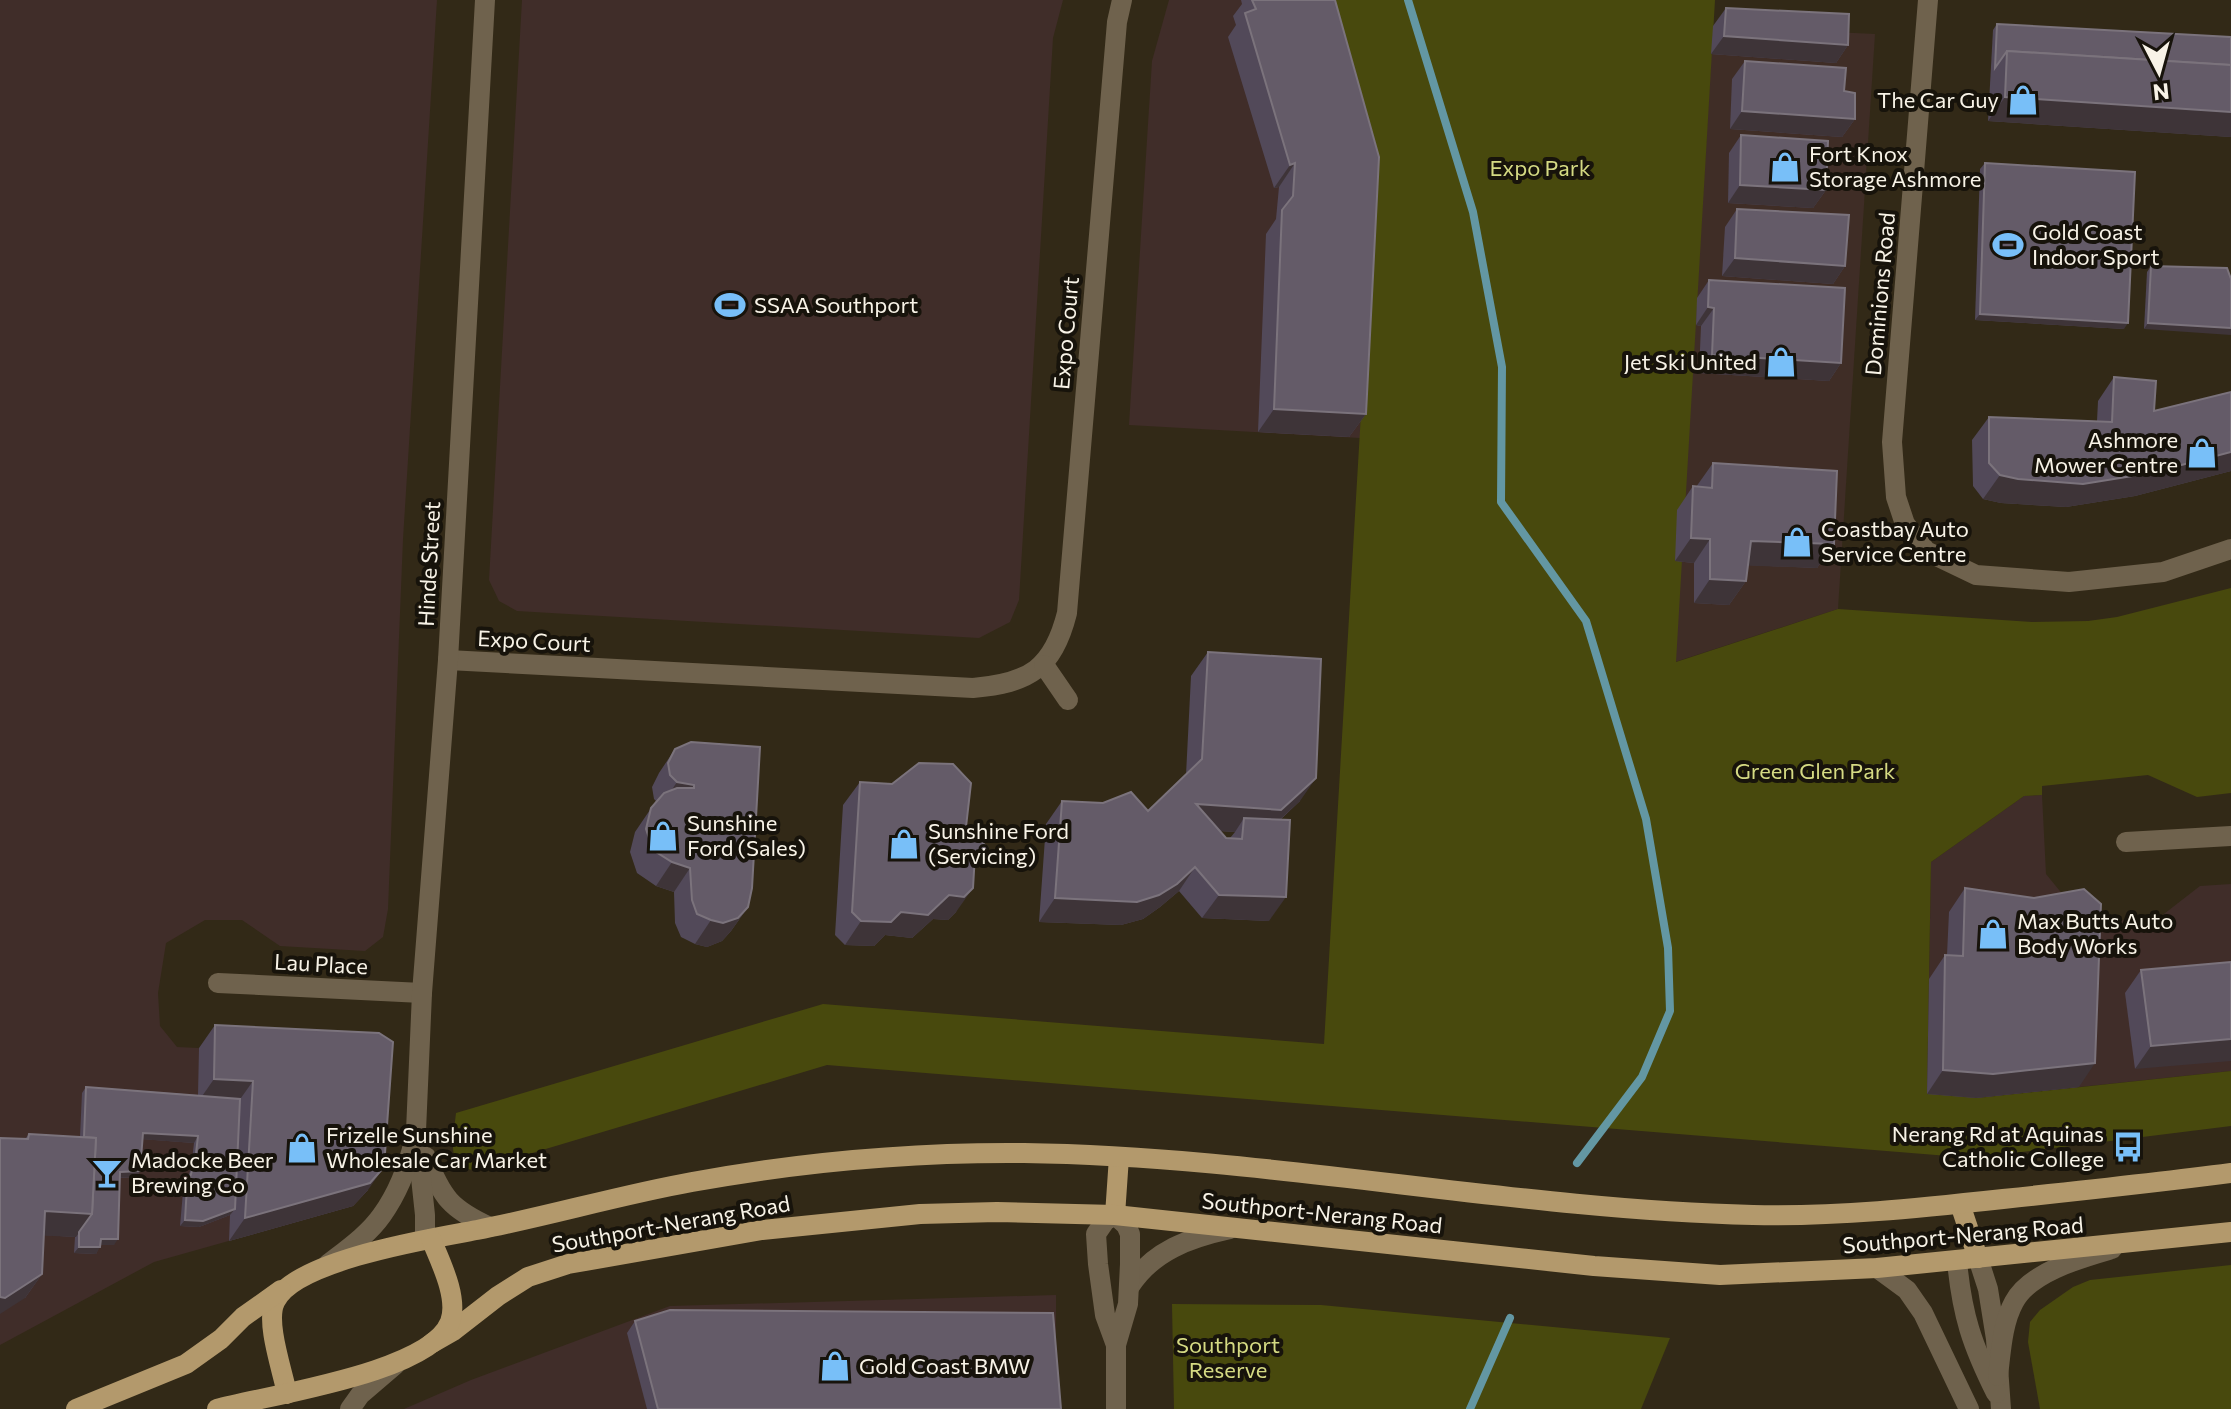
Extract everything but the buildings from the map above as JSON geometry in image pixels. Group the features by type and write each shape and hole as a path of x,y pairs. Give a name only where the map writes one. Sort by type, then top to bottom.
{"main road":[{"name":"Southport-Nerang Road","path":"285,1288 321,1270 380,1249 691,1182 821,1163 932,1155 1019,1153 1211,1163 1594,1206 1685,1213 1803,1216 1960,1204 2231,1173"},
{"path":"1115,1215 1119,1157"},
{"path":"1960,1204 1978,1258"},
{"path":"1957,1261 1960,1204"},
{"name":"Southport-Nerang Road","path":"292,1399 401,1359 453,1331 528,1277 568,1264 777,1228 892,1216 997,1212 1115,1215 1594,1266 1720,1275 1877,1268 2231,1232"},
{"path":"428,1239 452,1296 452,1319 445,1332 432,1343"},
{"path":"227,1408 292,1399 273,1329 272,1311 285,1288"},
{"path":"76,1409 186,1364 221,1339 243,1317 285,1288"}],"street":[{"name":"Hinde Street","path":"428,1239 416,1131 422,993 448,660 485,0"},
{"name":"Expo Court","path":"448,660 973,688 999,686 1021,679 1044,665 1062,635 1067,613 1117,22 1122,0"},
{"path":"1917,0 1928,0"},
{"name":"Dominions Road","path":"1928,0 1892,442 1896,497 1905,524 1926,551 1976,575 2069,582 2163,572 2231,549"},
{"path":"1044,665 1068,700"},
{"path":"2126,842 2231,836"},
{"name":"Lau Place","path":"218,983 422,993"},
{"name":"Hinde Street","path":"416,1131 436,1182 451,1204 490,1227"},
{"name":"Hinde Street","path":"321,1270 360,1239 382,1215 401,1181 416,1131"},
{"path":"1116,1345 1105,1315 1096,1234 1105,1221 1115,1215 1126,1225 1130,1234 1128,1304 1116,1345 1116,1409"},
{"path":"1130,1286 1147,1265 1177,1245 1237,1227"},
{"path":"1998,1376 2007,1319 2024,1289 2052,1270 2131,1243"},
{"path":"1978,1258 1985,1277 1996,1339 2000,1405"},
{"path":"1957,1261 1962,1307 1969,1332 2000,1405"},
{"path":"1877,1268 1907,1290 1923,1313 1969,1409"},
{"path":"350,1409 360,1395 401,1359"}],"shaded area":[{"path":"0,0 437,0 403,539 388,909 383,937 365,951 280,946 242,920 205,920 166,943 158,993 160,1026 177,1047 362,1056 377,1066 368,1190 353,1206 154,1262 0,1345"},
{"path":"522,0 1063,0 1053,38 1019,600 1010,622 979,638 517,611 499,601 489,580"},
{"path":"1169,0 1325,0 1375,176 1360,438 1129,425 1152,61"},
{"path":"1713,26 1875,34 1838,609 1675,662"},
{"path":"2042,795 2046,874 2086,923 2160,917 2200,886 2231,884 2231,1071 1976,1098 1927,1094 1931,862 2024,796"},
{"path":"1056,1295 1056,1409 404,1409 471,1380 670,1306"}],"green space":[{"name":"Expo Park","path":"1316,0 1715,0 1676,662 1838,609 2032,622 2088,621 2117,617 2231,588 2231,793 2197,797 2148,775 2042,786 2042,795 2024,796 1931,862 1927,1093 1977,1098 2231,1071 2231,1126 1973,1158 827,1065 475,1170 459,1164 453,1149 456,1113 823,1004 1324,1044 1364,362"},
{"path":"2231,1265 2231,1409 2040,1409 2028,1342 2030,1322 2040,1310 2073,1287 2090,1280"},
{"name":"Southport Reserve","path":"1172,1304 1321,1305 1670,1338 1641,1409 1174,1409"}],"waterway":[{"path":"1408,0 1473,212 1502,367 1501,502 1586,621 1646,819 1668,948 1670,1011 1642,1077 1577,1163"},
{"path":"1470,1409 1510,1318"}],"place":[{"name":"The Car Guy","path":"2023,100"},
{"name":"Fort Knox Storage Ashmore","path":"1785,167"},
{"name":"Gold Coast Indoor Sport","path":"2008,245"},
{"name":"SSAA Southport","path":"730,305"},
{"name":"Jet Ski United","path":"1781,362"},
{"name":"Ashmore Mower Centre","path":"2202,453"},
{"name":"Coastbay Auto Service Centre","path":"1797,542"},
{"name":"Sunshine Ford (Sales)","path":"663,836"},
{"name":"Sunshine Ford (Servicing)","path":"904,844"},
{"name":"Max Butts Auto Body Works","path":"1993,934"},
{"name":"Nerang Rd at Aquinas Catholic College","path":"2128,1147"},
{"name":"Frizelle Sunshine Wholesale Car Market","path":"302,1148"},
{"name":"Madocke Beer Brewing Co","path":"107,1173"},
{"name":"Gold Coast BMW","path":"835,1366"}],"park label":[{"name":"Green Glen Park","path":"1815,771"}]}
